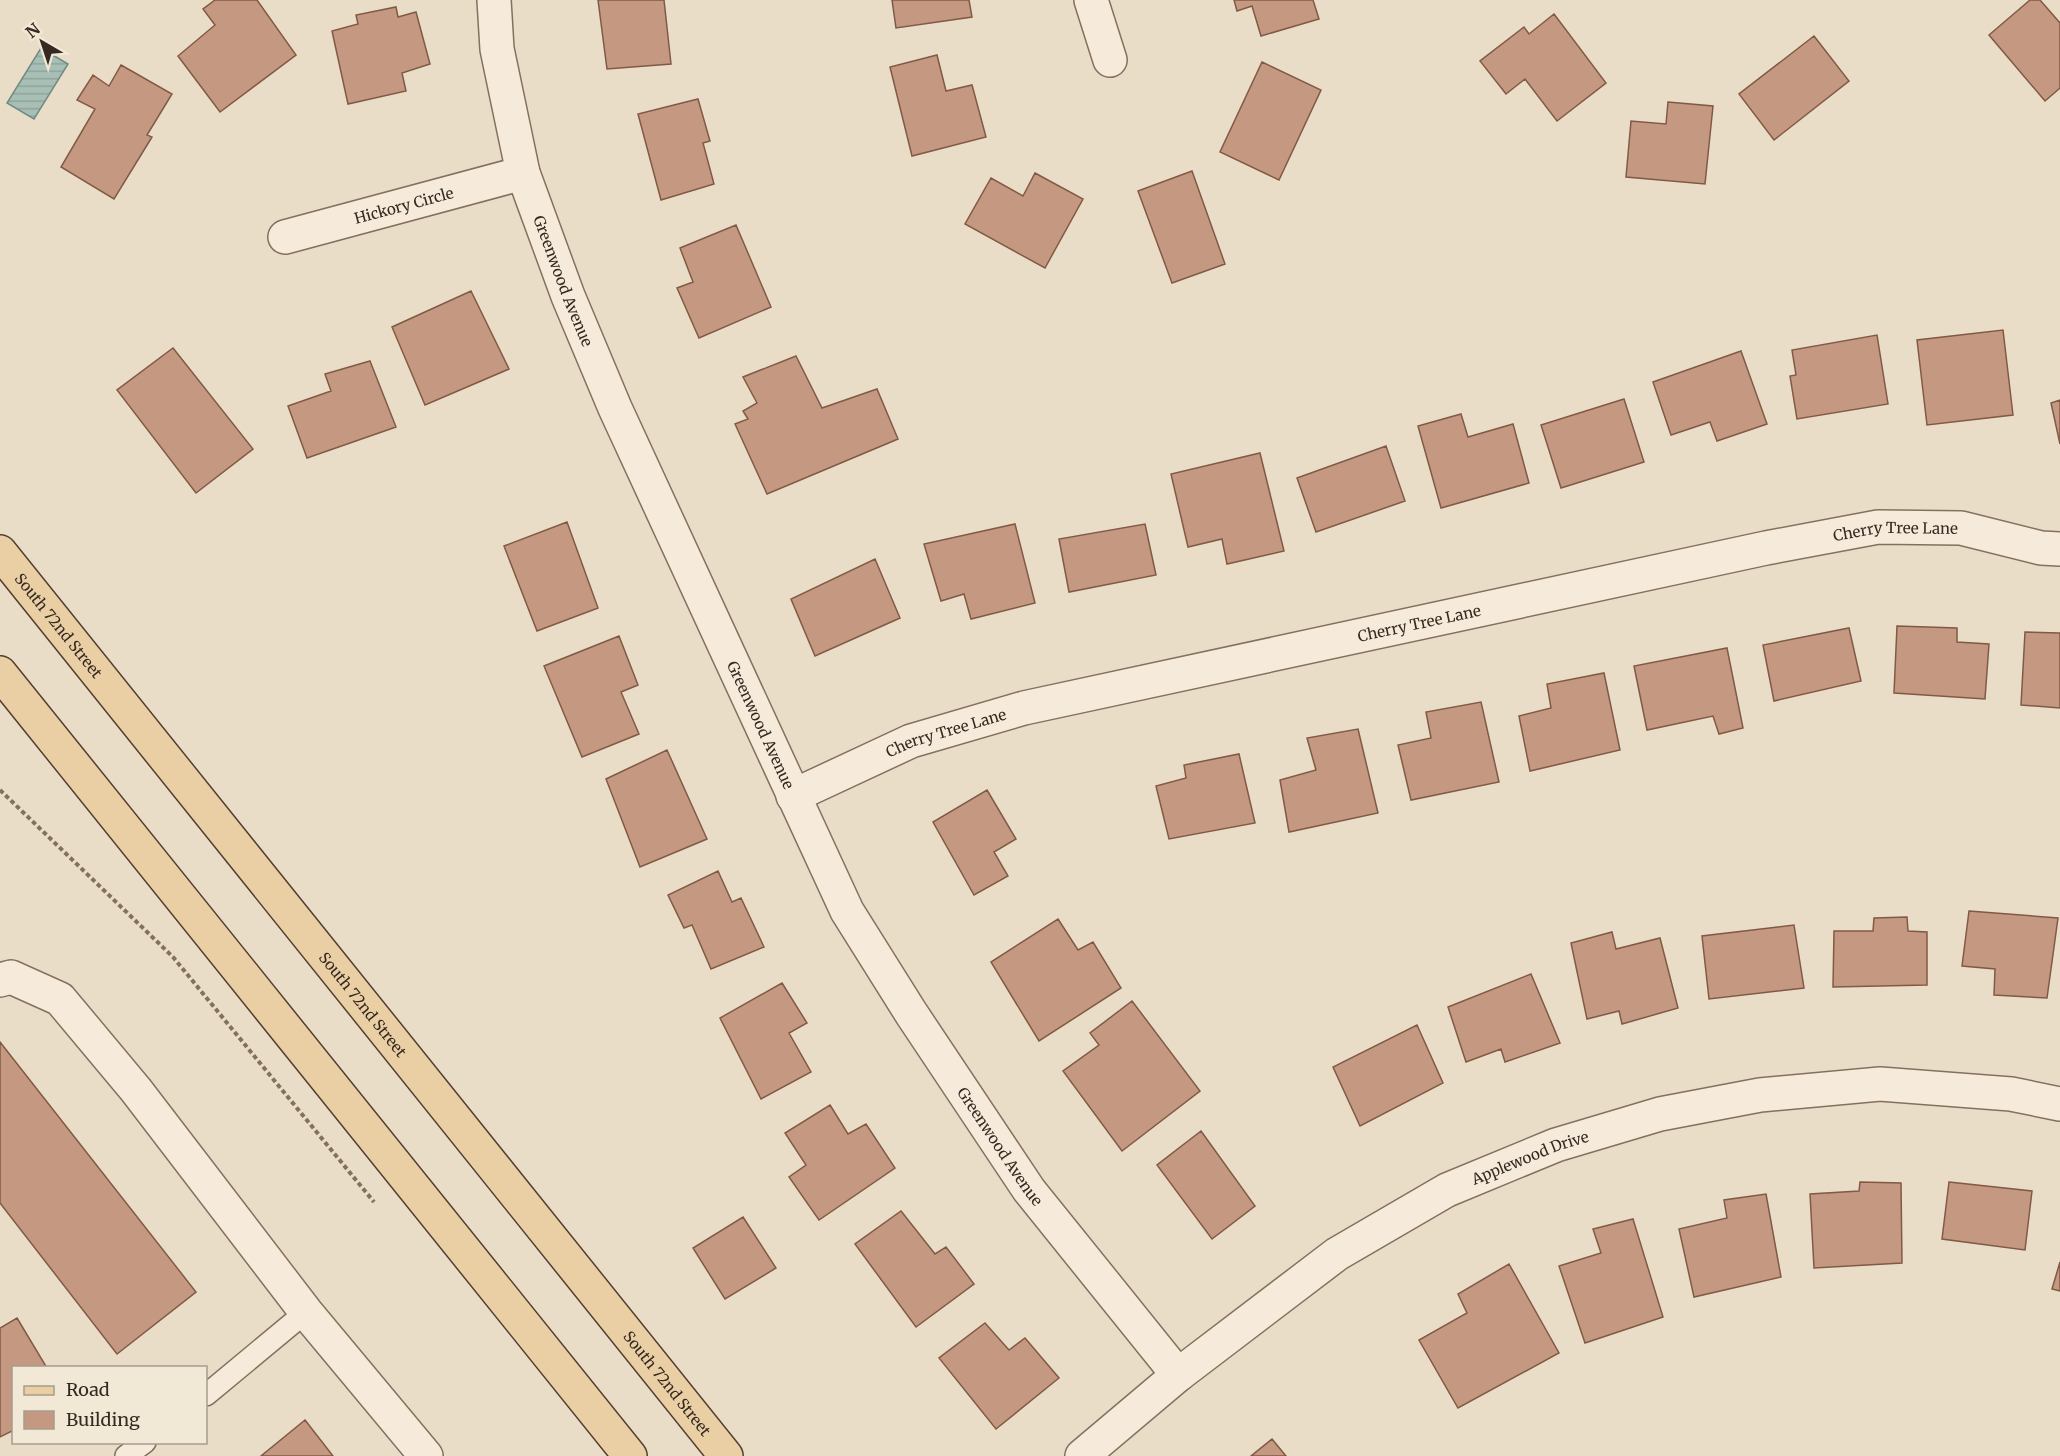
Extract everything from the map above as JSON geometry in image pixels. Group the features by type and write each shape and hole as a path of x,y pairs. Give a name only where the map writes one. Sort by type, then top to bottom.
{"main road":[{"name":"South 72nd Street","path":"0,552 726,1456"},
{"path":"0,673 630,1456"}],"street":[{"name":"Greenwood Avenue","path":"494,0 497,49 523,173 568,296 615,408 848,911 911,1012 1029,1190 1178,1375"},
{"path":"1091,0 1110,60"},
{"name":"Hickory Circle","path":"285,237 523,173"},
{"name":"Cherry Tree Lane","path":"793,796 911,741 1024,708 1766,548 1878,527 1961,528 2041,548 2060,549"},
{"path":"0,980 11,977 60,999 136,1090 306,1312 426,1456"},
{"name":"Applewood Drive","path":"1082,1456 1178,1375 1337,1254 1447,1190 1556,1145 1660,1114 1760,1095 1880,1084 2011,1094 2060,1104"}],"lane":[{"path":"207,1394 306,1312"},
{"path":"126,1456 144,1444"}],"path":[{"path":"0,790 173,957 378,1206"}],"shaded area":[{"path":"41,48 68,64 34,119 7,103"}],"building":[{"path":"215,0 257,0 296,55 220,112 178,56 215,25 203,9"},
{"path":"598,0 664,0 671,64 607,69"},
{"path":"892,0 969,0 972,17 896,28"},
{"path":"1234,0 1313,0 1319,19 1261,36 1252,6 1237,11"},
{"path":"2030,0 2040,0 2060,23 2060,88 2045,101 1989,35"},
{"path":"396,7 398,17 416,12 430,64 402,73 406,91 348,104 332,31 358,24 356,15"},
{"path":"1554,14 1606,83 1557,121 1525,79 1506,94 1480,61 1524,27 1529,34"},
{"path":"1814,36 1849,81 1774,140 1739,94"},
{"path":"937,55 946,91 972,85 986,137 912,156 890,67"},
{"path":"1262,62 1321,90 1279,180 1220,152"},
{"path":"121,65 172,94 147,135 152,137 114,199 61,167 95,109 77,100 93,75 109,86"},
{"path":"698,99 710,141 703,143 714,184 661,200 638,114"},
{"path":"1668,102 1713,106 1705,184 1626,177 1631,121 1666,124"},
{"path":"1192,171 1225,264 1172,283 1138,191"},
{"path":"1035,173 1083,199 1045,268 965,224 991,178 1023,196"},
{"path":"736,225 771,307 699,338 677,288 693,282 680,248"},
{"path":"471,291 509,369 425,405 392,327"},
{"path":"2003,330 2013,415 1927,425 1917,340"},
{"path":"1877,335 1888,404 1797,419 1790,376 1796,375 1792,350"},
{"path":"173,348 253,449 196,493 117,390"},
{"path":"1741,351 1767,424 1717,441 1710,422 1671,435 1653,382"},
{"path":"796,356 822,408 877,389 898,439 767,494 735,424 748,419 743,411 757,403 743,377"},
{"path":"370,361 396,427 307,458 288,406 331,391 325,374"},
{"path":"1624,399 1644,462 1561,488 1541,425"},
{"path":"2060,400 2060,444 2051,403"},
{"path":"1461,414 1468,437 1513,424 1529,483 1441,508 1418,426"},
{"path":"1386,446 1405,501 1316,532 1297,478"},
{"path":"1260,453 1284,551 1227,564 1222,539 1188,547 1171,474"},
{"path":"567,522 598,608 537,631 504,546"},
{"path":"1015,524 1035,603 971,619 964,594 941,601 924,544"},
{"path":"1145,524 1156,575 1069,592 1059,539"},
{"path":"875,559 900,618 815,656 791,599"},
{"path":"1897,626 1957,628 1957,642 1989,644 1985,699 1894,693"},
{"path":"1849,628 1861,681 1774,701 1763,645"},
{"path":"2025,632 2060,633 2060,708 2021,705"},
{"path":"619,636 638,685 621,692 639,734 582,757 544,666"},
{"path":"1727,648 1743,728 1719,734 1713,716 1647,730 1634,666"},
{"path":"1604,673 1620,750 1530,771 1519,716 1551,708 1547,684"},
{"path":"1481,702 1499,782 1411,800 1398,745 1431,738 1426,712"},
{"path":"1358,729 1378,813 1289,832 1280,780 1316,770 1307,738"},
{"path":"667,750 707,839 640,867 606,779"},
{"path":"1239,754 1255,823 1169,839 1156,786 1186,778 1184,765"},
{"path":"987,790 1016,839 994,852 1008,876 974,895 933,822"},
{"path":"718,871 732,902 741,898 764,947 711,969 692,925 684,928 668,895"},
{"path":"1969,911 2058,918 2047,998 1994,995 1995,969 1962,966"},
{"path":"1907,917 1908,931 1927,932 1927,985 1833,987 1834,931 1873,931 1874,918"},
{"path":"1058,919 1078,950 1093,942 1121,988 1039,1041 991,962"},
{"path":"1794,925 1804,988 1709,999 1702,936"},
{"path":"1612,932 1616,949 1660,938 1678,1008 1622,1024 1619,1011 1587,1019 1571,943"},
{"path":"1531,974 1560,1043 1505,1062 1501,1049 1466,1062 1448,1007"},
{"path":"782,983 807,1023 789,1033 811,1072 761,1099 720,1018"},
{"path":"1132,1001 1200,1091 1122,1151 1063,1071 1099,1045 1090,1033"},
{"path":"1417,1025 1443,1083 1360,1126 1333,1067"},
{"path":"0,1042 196,1292 117,1354 0,1203"},
{"path":"830,1105 848,1134 866,1124 895,1168 819,1220 789,1177 806,1165 785,1133"},
{"path":"1201,1131 1255,1206 1212,1239 1157,1165"},
{"path":"1860,1182 1901,1183 1902,1263 1814,1268 1810,1194 1859,1191"},
{"path":"1949,1182 2032,1191 2025,1250 1942,1239"},
{"path":"1766,1194 1781,1277 1694,1297 1679,1229 1727,1218 1724,1200"},
{"path":"901,1211 935,1254 946,1247 974,1284 916,1327 855,1244"},
{"path":"743,1217 776,1268 725,1299 693,1248"},
{"path":"1633,1219 1663,1317 1585,1343 1559,1266 1601,1253 1593,1229"},
{"path":"2060,1262 2060,1291 2052,1289"},
{"path":"1509,1264 1559,1353 1458,1408 1419,1340 1467,1313 1458,1294"},
{"path":"17,1318 46,1366 12,1366 12,1431 0,1437 0,1328"},
{"path":"985,1323 1009,1350 1025,1338 1059,1378 996,1429 939,1358"},
{"path":"305,1420 333,1456 261,1456"},
{"path":"1272,1439 1286,1456 1251,1456"}]}
